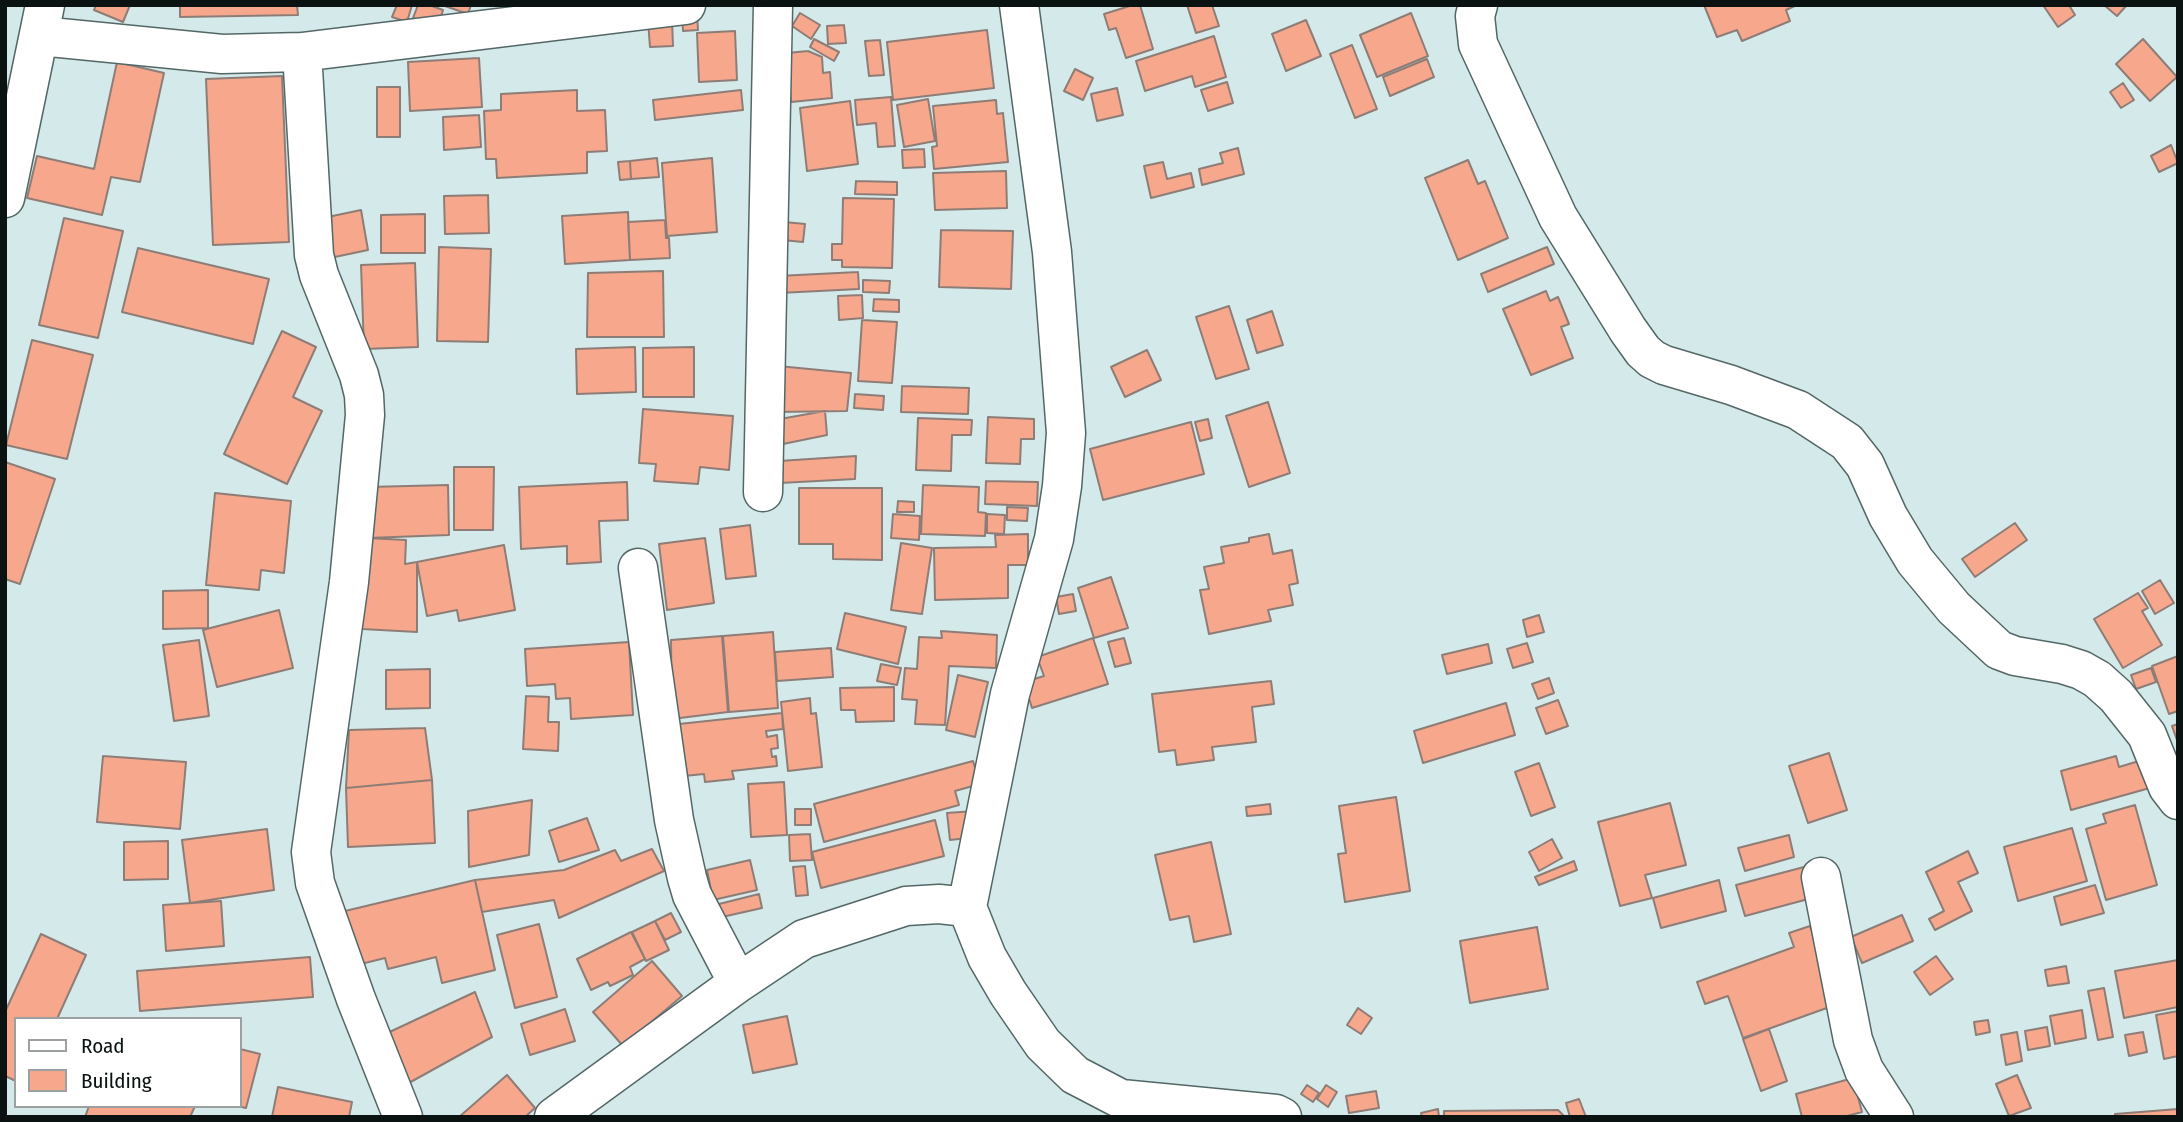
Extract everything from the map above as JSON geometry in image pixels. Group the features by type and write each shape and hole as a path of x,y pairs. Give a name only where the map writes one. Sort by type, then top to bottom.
{"street":[{"path":"5,198 43,21 222,54 302,52 686,5"},
{"path":"762,492 773,5"},
{"path":"1019,5 1052,252 1066,432 1054,539 1010,694 967,907 987,957 1008,993 1043,1044 1075,1075 1121,1099 1276,1114 1282,1117"},
{"path":"1478,5 1475,16 1478,44 1558,217 1643,351 1664,365 1731,385 1798,410 1847,442 1865,465 1888,516 1915,561 1954,608 1999,650 2015,656 2062,664 2097,679 2123,704 2147,735 2171,792 2178,800"},
{"path":"302,52 314,255 319,275 359,375 365,415 349,582 311,852 315,883 328,922 403,1117"},
{"path":"638,568 674,820 687,878 692,895 737,983"},
{"path":"1821,877 1853,1040 1864,1070 1895,1117"},
{"path":"554,1117 737,983 804,939 906,906 939,904 967,907"}],"building":[{"path":"96,5 130,5 123,22 94,10"},
{"path":"180,5 297,5 298,15 180,17"},
{"path":"397,5 412,5 407,22 392,17"},
{"path":"418,5 429,5 443,10 438,27 413,18"},
{"path":"442,5 471,5 468,14"},
{"path":"1140,5 1153,49 1126,58 1116,28 1109,30 1104,14"},
{"path":"1187,5 1212,5 1219,26 1196,33"},
{"path":"1704,5 1797,5 1786,10 1790,21 1742,41 1737,30 1717,37"},
{"path":"2043,5 2069,5 2075,15 2058,27"},
{"path":"2104,5 2127,5 2117,16"},
{"path":"800,13 820,25 811,39 792,26"},
{"path":"1411,13 1428,56 1377,77 1360,35"},
{"path":"682,14 697,14 698,30 683,31"},
{"path":"672,20 673,46 650,47 648,21"},
{"path":"1306,20 1321,56 1286,71 1272,34"},
{"path":"844,25 846,43 828,44 827,26"},
{"path":"987,30 994,88 893,100 887,42"},
{"path":"735,31 737,80 699,82 697,33"},
{"path":"1214,36 1226,77 1195,87 1192,76 1145,91 1136,61"},
{"path":"814,39 839,52 834,61 810,47"},
{"path":"2143,39 2177,77 2150,101 2116,64"},
{"path":"880,40 884,75 869,76 865,41"},
{"path":"1352,45 1377,109 1355,118 1330,54"},
{"path":"808,51 822,57 823,73 830,72 832,98 791,102 787,53"},
{"path":"479,58 482,107 410,111 408,62"},
{"path":"1427,59 1434,77 1390,96 1383,77"},
{"path":"117,62 164,73 140,182 111,177 102,215 27,198 37,156 94,169"},
{"path":"1075,69 1093,78 1083,100 1064,91"},
{"path":"282,76 289,242 213,245 206,79"},
{"path":"1227,82 1233,103 1208,111 1201,90"},
{"path":"2123,83 2134,100 2121,108 2110,92"},
{"path":"377,87 400,87 400,137 377,137"},
{"path":"1117,88 1123,115 1097,121 1091,94"},
{"path":"577,90 577,111 605,110 607,151 587,152 587,173 497,178 496,159 486,159 484,111 501,110 501,94"},
{"path":"741,90 743,110 655,120 653,100"},
{"path":"891,97 895,146 878,147 876,123 857,125 855,100"},
{"path":"928,99 935,141 904,147 897,105"},
{"path":"996,100 997,114 1003,113 1008,162 934,169 932,147 937,146 933,106"},
{"path":"850,101 858,164 807,171 800,108"},
{"path":"479,115 481,147 444,150 443,117"},
{"path":"2171,145 2178,163 2159,172 2151,156"},
{"path":"1238,148 1244,174 1202,185 1199,169 1223,163 1220,153"},
{"path":"924,149 925,167 903,168 902,150"},
{"path":"657,158 659,177 631,179 630,161"},
{"path":"712,158 717,232 667,236 662,163"},
{"path":"1468,160 1478,184 1485,181 1508,238 1458,260 1425,178"},
{"path":"630,161 631,179 620,180 618,162"},
{"path":"1163,162 1167,179 1191,173 1194,187 1151,198 1144,166"},
{"path":"1006,171 1007,208 935,210 933,173"},
{"path":"856,181 897,182 897,195 855,194"},
{"path":"488,195 489,233 445,234 444,196"},
{"path":"843,198 894,199 892,268 842,267 842,260 832,260 832,244 842,244"},
{"path":"361,210 368,250 330,258 323,218"},
{"path":"628,212 630,260 565,264 562,216"},
{"path":"425,214 425,253 381,253 381,215"},
{"path":"64,218 123,231 98,338 39,325"},
{"path":"665,220 670,258 630,260 628,222"},
{"path":"774,221 805,224 803,242 772,239"},
{"path":"941,230 1013,231 1011,289 939,287"},
{"path":"439,247 491,249 488,342 437,341"},
{"path":"1547,247 1554,264 1488,292 1481,274"},
{"path":"138,248 269,279 253,344 122,312"},
{"path":"415,263 418,347 364,349 361,265"},
{"path":"663,271 664,337 587,337 588,273"},
{"path":"858,272 859,289 779,293 778,276"},
{"path":"863,280 890,281 889,293 863,292"},
{"path":"1546,291 1550,301 1558,297 1569,324 1561,327 1573,358 1531,375 1503,309"},
{"path":"862,295 863,318 839,320 838,296"},
{"path":"874,299 899,300 899,312 873,311"},
{"path":"1229,306 1249,369 1216,379 1196,317"},
{"path":"1272,311 1283,345 1257,353 1247,320"},
{"path":"862,320 897,322 892,383 858,381"},
{"path":"282,331 316,347 293,397 322,411 287,484 224,454"},
{"path":"32,340 93,355 67,459 6,445"},
{"path":"635,347 636,392 577,394 576,349"},
{"path":"694,347 694,397 643,397 643,348"},
{"path":"1147,350 1161,380 1125,397 1111,367"},
{"path":"778,366 851,373 847,411 775,412"},
{"path":"902,386 969,388 968,414 901,412"},
{"path":"855,394 884,396 883,410 854,408"},
{"path":"1268,402 1290,473 1249,487 1226,416"},
{"path":"643,409 733,416 729,470 700,467 698,484 654,481 656,464 639,463"},
{"path":"825,411 827,435 783,444 780,419"},
{"path":"988,417 1034,419 1034,439 1021,439 1020,464 986,463"},
{"path":"918,418 972,420 971,435 952,435 951,471 916,470"},
{"path":"1208,419 1212,438 1200,441 1195,422"},
{"path":"1191,422 1204,474 1103,500 1090,449"},
{"path":"856,456 855,479 780,483 779,461"},
{"path":"5,462 55,479 20,584 5,579"},
{"path":"454,467 494,467 493,530 454,530"},
{"path":"986,481 1038,482 1037,506 985,504"},
{"path":"627,482 628,520 599,521 601,562 567,564 567,546 521,549 519,487"},
{"path":"448,485 449,535 367,538 368,487"},
{"path":"923,485 979,487 978,512 986,513 985,536 921,534"},
{"path":"799,488 882,488 882,560 833,559 833,544 799,544"},
{"path":"215,493 291,501 284,573 261,570 259,590 206,585"},
{"path":"898,501 914,502 914,512 897,512"},
{"path":"1007,507 1028,508 1027,521 1007,520"},
{"path":"893,514 920,516 919,540 891,538"},
{"path":"987,514 1005,515 1004,534 987,533"},
{"path":"2015,523 2027,540 1975,577 1962,559"},
{"path":"750,525 756,576 726,579 720,529"},
{"path":"1028,534 1028,565 1008,565 1008,598 935,600 934,548 996,547 995,535"},
{"path":"1269,534 1273,554 1292,550 1298,583 1289,585 1293,605 1268,610 1271,621 1209,634 1200,590 1209,589 1204,567 1224,563 1221,547 1249,542 1249,538"},
{"path":"367,538 406,540 405,564 417,562 417,632 362,629"},
{"path":"705,538 714,603 667,610 659,544"},
{"path":"901,543 932,548 922,614 891,610"},
{"path":"504,545 515,610 459,621 457,610 427,616 417,562"},
{"path":"1111,577 1128,628 1094,638 1078,588"},
{"path":"2160,580 2174,603 2155,614 2142,591"},
{"path":"208,590 208,628 163,629 163,591"},
{"path":"2138,593 2148,608 2142,611 2162,645 2123,668 2094,619"},
{"path":"1073,594 1076,611 1059,614 1056,597"},
{"path":"279,610 293,668 217,687 203,630"},
{"path":"845,613 906,627 898,664 837,649"},
{"path":"1539,615 1544,632 1527,637 1523,620"},
{"path":"941,631 997,635 996,668 949,666 945,725 915,724 917,700 902,699 905,668 917,669 919,637 942,638"},
{"path":"773,632 778,708 729,712 723,636"},
{"path":"722,636 728,712 672,719 671,640"},
{"path":"1093,638 1108,684 1032,708 1024,682 1044,676 1037,657"},
{"path":"1124,638 1131,663 1115,667 1108,642"},
{"path":"199,640 209,716 174,721 163,645"},
{"path":"629,642 633,715 571,719 570,698 556,699 555,684 527,686 525,649"},
{"path":"1527,643 1533,662 1513,668 1507,649"},
{"path":"1488,644 1492,663 1447,674 1442,655"},
{"path":"831,648 833,677 777,681 775,652"},
{"path":"2178,656 2178,711 2169,714 2152,666"},
{"path":"881,664 901,668 897,685 877,681"},
{"path":"2151,668 2156,682 2136,689 2131,675"},
{"path":"430,669 430,708 386,709 386,670"},
{"path":"958,675 988,682 975,737 946,730"},
{"path":"1549,678 1554,693 1538,699 1532,684"},
{"path":"1271,681 1274,704 1252,707 1256,742 1212,747 1214,760 1177,765 1175,750 1159,752 1152,694"},
{"path":"894,687 894,721 856,722 855,710 841,710 840,688"},
{"path":"526,696 549,697 548,722 559,722 558,751 523,749"},
{"path":"810,698 811,714 816,713 822,767 788,771 781,702"},
{"path":"1558,700 1568,726 1546,734 1536,708"},
{"path":"1506,703 1515,735 1423,763 1414,731"},
{"path":"782,713 783,729 766,731 767,737 777,735 778,748 771,749 772,757 776,756 777,766 732,771 734,779 705,782 704,774 684,776 679,724"},
{"path":"2178,724 2178,743 2172,726"},
{"path":"425,728 432,780 346,788 349,730"},
{"path":"1829,753 1847,810 1808,823 1789,766"},
{"path":"103,756 186,762 180,829 97,822"},
{"path":"2116,756 2119,767 2149,758 2157,786 2071,810 2061,771"},
{"path":"973,761 980,784 955,791 959,805 824,842 814,804"},
{"path":"1539,763 1555,807 1531,816 1515,772"},
{"path":"432,780 435,843 348,847 346,788"},
{"path":"784,782 787,835 751,837 748,784"},
{"path":"1396,797 1410,891 1345,902 1338,854 1346,853 1339,806"},
{"path":"532,800 529,855 469,867 468,811"},
{"path":"1670,803 1686,865 1645,875 1652,898 1620,906 1598,822"},
{"path":"1270,804 1271,814 1247,816 1246,807"},
{"path":"2135,805 2157,885 2106,900 2086,829 2106,823 2103,814"},
{"path":"795,809 811,809 811,825 795,825"},
{"path":"974,811 976,837 950,840 947,813"},
{"path":"587,818 599,850 559,862 549,831"},
{"path":"935,820 944,856 821,888 812,852"},
{"path":"2072,828 2087,881 2018,901 2004,847"},
{"path":"267,829 274,890 190,903 182,840"},
{"path":"810,834 812,860 790,861 789,835"},
{"path":"1789,835 1794,857 1745,871 1738,848"},
{"path":"1552,839 1562,858 1539,871 1529,852"},
{"path":"168,841 168,879 124,880 124,842"},
{"path":"1211,842 1231,934 1194,942 1189,916 1170,920 1155,855"},
{"path":"652,849 664,871 559,918 554,900 482,912 475,880 564,870 615,850 621,861"},
{"path":"1968,851 1978,873 1958,882 1972,911 1935,930 1929,919 1944,911 1926,872"},
{"path":"750,860 757,890 713,900 707,870"},
{"path":"1574,861 1577,870 1539,885 1535,877"},
{"path":"805,866 808,895 796,896 793,867"},
{"path":"1804,867 1812,898 1745,916 1736,885"},
{"path":"475,880 495,970 442,983 436,957 388,969 385,958 357,965 345,911"},
{"path":"1719,880 1726,911 1661,928 1653,898"},
{"path":"2095,885 2104,913 2061,925 2054,897"},
{"path":"759,894 762,908 722,917 719,904"},
{"path":"221,901 224,946 166,951 163,905"},
{"path":"671,913 681,932 665,940 655,921"},
{"path":"1902,915 1913,941 1862,963 1851,937"},
{"path":"655,921 669,950 646,961 632,932"},
{"path":"539,924 557,997 515,1008 497,935"},
{"path":"1810,926 1838,1004 1743,1038 1728,996 1705,1004 1697,982 1794,947 1789,933"},
{"path":"1537,927 1548,989 1470,1003 1460,941"},
{"path":"631,932 645,959 630,967 633,975 610,986 608,982 591,990 577,959"},
{"path":"41,934 86,955 58,1017 14,1017 14,1080 5,1076 5,1012"},
{"path":"1936,956 1953,979 1930,995 1914,972"},
{"path":"310,957 313,997 140,1011 137,971"},
{"path":"2178,960 2178,1007 2124,1018 2115,971"},
{"path":"652,961 682,996 623,1046 593,1012"},
{"path":"2066,966 2069,983 2048,986 2045,970"},
{"path":"2104,988 2113,1037 2098,1040 2088,991"},
{"path":"475,992 492,1037 407,1084 381,1036"},
{"path":"1358,1008 1372,1018 1361,1034 1347,1025"},
{"path":"565,1009 575,1041 530,1055 521,1024"},
{"path":"2082,1010 2086,1038 2055,1044 2050,1016"},
{"path":"2178,1011 2178,1056 2164,1059 2156,1015"},
{"path":"787,1016 797,1064 753,1073 743,1025"},
{"path":"1988,1020 1990,1032 1976,1035 1974,1022"},
{"path":"2047,1027 2050,1046 2028,1050 2025,1031"},
{"path":"1769,1029 1787,1081 1761,1091 1743,1039"},
{"path":"2017,1032 2022,1061 2006,1065 2001,1035"},
{"path":"2143,1032 2147,1052 2129,1056 2125,1035"},
{"path":"242,1050 260,1054 246,1108 242,1107"},
{"path":"507,1075 535,1108 525,1117 459,1117"},
{"path":"2017,1075 2031,1108 2009,1116 1996,1084"},
{"path":"1853,1078 1862,1112 1843,1117 1802,1117 1796,1094"},
{"path":"1307,1085 1319,1093 1313,1102 1301,1094"},
{"path":"1326,1085 1337,1092 1328,1107 1317,1099"},
{"path":"278,1087 352,1102 349,1117 272,1117"},
{"path":"1376,1091 1379,1108 1349,1113 1346,1096"},
{"path":"1579,1099 1586,1117 1570,1117 1566,1103"},
{"path":"88,1108 194,1108 190,1117 85,1117"},
{"path":"1438,1109 1439,1117 1422,1117 1421,1113"},
{"path":"2178,1109 2178,1117 2115,1117 2115,1114"},
{"path":"1558,1110 1565,1117 1444,1117 1444,1111"}]}
